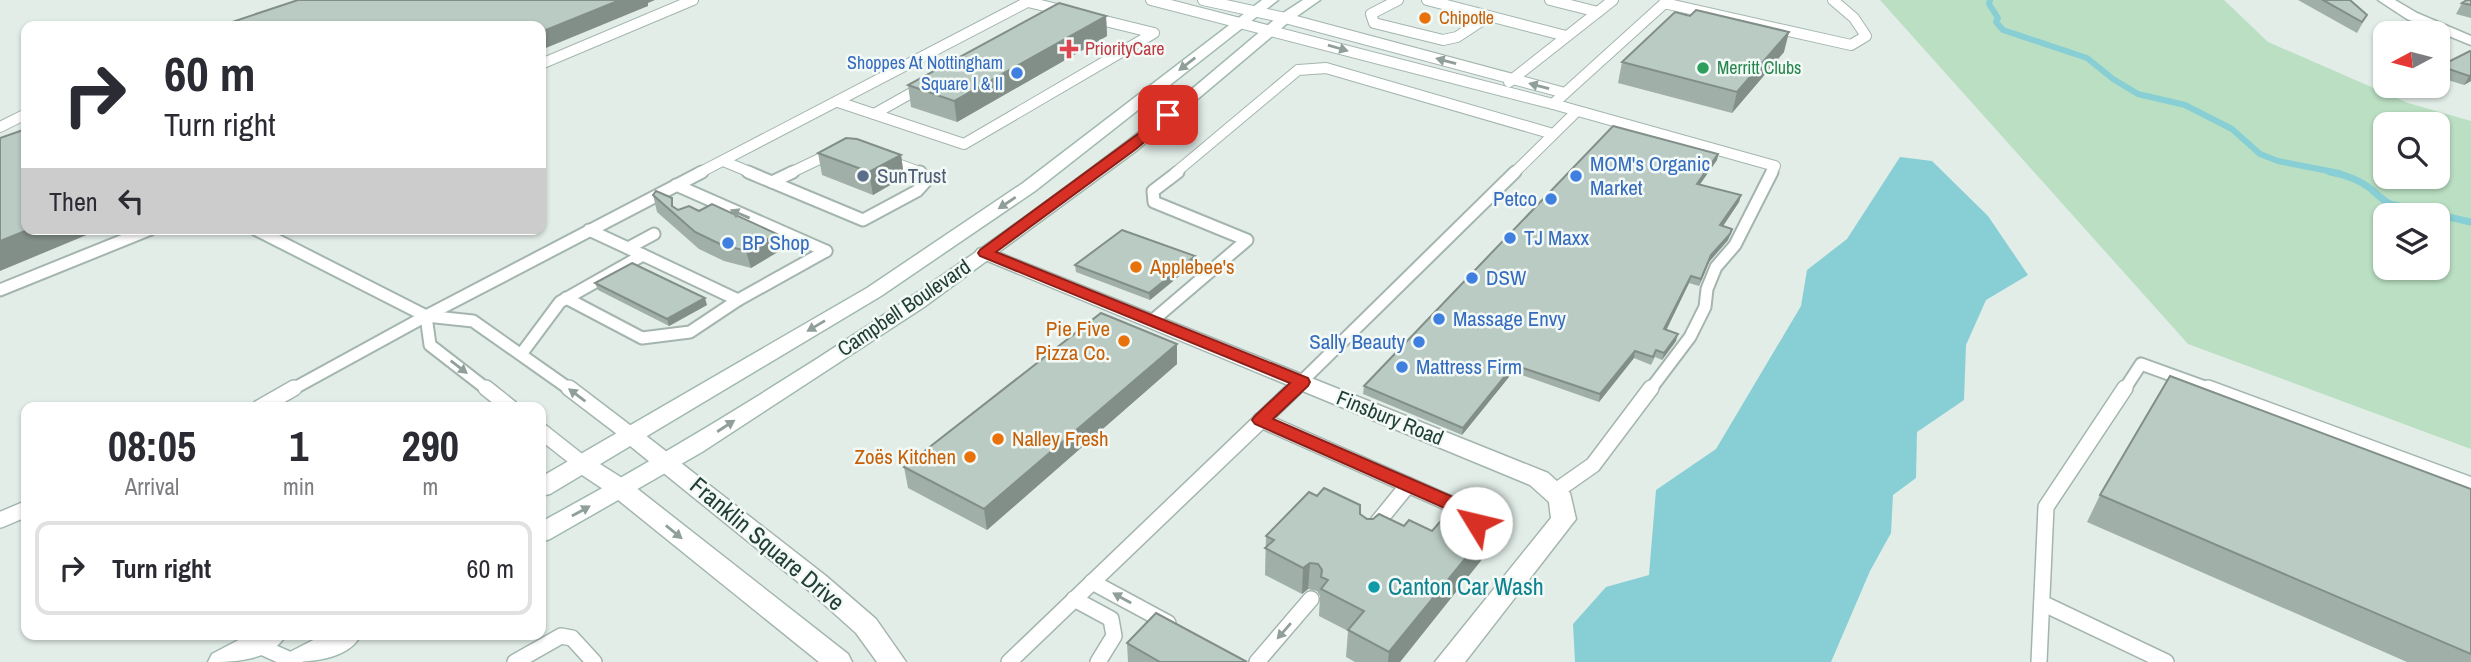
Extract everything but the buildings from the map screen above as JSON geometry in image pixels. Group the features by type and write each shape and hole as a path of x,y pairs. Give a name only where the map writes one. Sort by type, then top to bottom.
{"main road":[{"name":"Campbell Boulevard","path":"546,485 874,292 1030,187 1271,0"},
{"name":"Campbell Boulevard","path":"546,530 669,463 919,301 1131,146 1285,18 1313,0"},
{"path":"2385,0 2412,16 2471,41"},
{"name":"Finsbury Road","path":"985,253 1539,479 1553,492"},
{"name":"Franklin Square Drive","path":"632,436 669,463 866,626 891,662"},
{"path":"584,465 621,489 838,662"},
{"path":"1448,662 1564,519 1561,499 1553,492"},
{"path":"222,662 264,640"},
{"path":"296,662 338,640"}],"lane":[{"path":"546,62 692,0"},
{"path":"1151,0 1248,17 1285,18 1565,93"},
{"path":"1203,0 1272,29 1775,166 1735,246 1716,267 1707,289 1705,307 1690,337 1593,465 1553,492"},
{"path":"1398,0 1371,14 1374,23 1443,40 1457,37 1489,16"},
{"path":"1427,0 1566,36"},
{"path":"1554,0 1598,12"},
{"path":"1499,91 1613,0"},
{"path":"1553,104 1666,2 1851,45 1866,36 1854,18 1833,0"},
{"path":"270,402 426,316 1029,1 1073,13"},
{"path":"1048,17 1060,10"},
{"path":"838,102 964,144 1154,33 1087,17"},
{"path":"1152,321 1247,240 1165,208 1154,202 1153,191 1205,151 1298,70 1311,66 1326,68 1553,134"},
{"path":"874,114 932,82"},
{"path":"1009,662 1302,382 1576,112"},
{"path":"0,127 21,116"},
{"path":"772,182 825,155 845,150"},
{"path":"723,161 863,220 917,191 926,181 921,172 874,156"},
{"path":"563,300 642,338 690,332 738,300 826,251 709,205 676,185"},
{"path":"589,230 738,300"},
{"path":"628,248 654,234"},
{"path":"0,290 136,235"},
{"path":"267,235 426,316 473,321 522,353 632,436"},
{"path":"522,353 563,300 643,255"},
{"path":"426,316 430,345 503,402"},
{"path":"2039,662 2046,507 2141,364 2471,485"},
{"path":"1261,420 1453,505 1476,523 1471,553"},
{"path":"546,435 584,465"},
{"path":"1367,536 1408,485"},
{"path":"0,520 21,511"},
{"path":"1092,582 1185,632"},
{"path":"1074,599 1111,619 1114,636 1098,662"},
{"path":"1257,662 1311,599"},
{"path":"2042,603 2166,662"},
{"path":"515,662 561,636 572,638 594,662"},
{"path":"264,640 296,662"}],"green space":[{"path":"1880,0 2224,0 2268,42 2373,88 2373,98 2397,98 2440,112 2373,112 2373,189 2450,189 2450,115 2471,121 2471,449 2188,344"}],"water":[{"path":"1900,157 1932,161 1988,216 2028,275 1986,300 1966,345 1964,400 1917,432 1916,478 1893,495 1891,533 1870,571 1831,662 1575,662 1573,624 1606,587 1649,575 1656,490 1716,449 1801,306 1807,270 1847,239"}],"waterway":[{"path":"1990,0 1989,4 1998,18 1996,22 2003,30 2087,58 2113,79 2138,94 2185,105 2232,129 2260,154 2278,161 2339,173"},
{"path":"2330,172 2358,181 2390,204 2471,222"}],"place":[{"name":"Chipotle","path":"1425,18"},
{"name":"PriorityCare","path":"1069,49"},
{"name":"Merritt Clubs","path":"1703,68"},
{"name":"Shoppes At Nottingham Square I & II","path":"1017,73"},
{"name":"SunTrust","path":"863,176"},
{"name":"MOM's Organic Market","path":"1576,176"},
{"name":"Petco","path":"1551,199"},
{"name":"TJ Maxx","path":"1510,238"},
{"name":"BP Shop","path":"728,243"},
{"name":"Applebee's","path":"1136,267"},
{"name":"DSW","path":"1472,278"},
{"name":"Massage Envy","path":"1439,319"},
{"name":"Pie Five Pizza Co.","path":"1124,341"},
{"name":"Sally Beauty","path":"1419,342"},
{"name":"Mattress Firm","path":"1402,367"},
{"name":"Nalley Fresh","path":"998,439"},
{"name":"Zoës Kitchen","path":"970,457"},
{"name":"Canton Car Wash","path":"1374,587"}],"route":[{"path":"1168,115 1131,146 985,253 1302,382 1261,420 1453,505 1476,523"}]}
